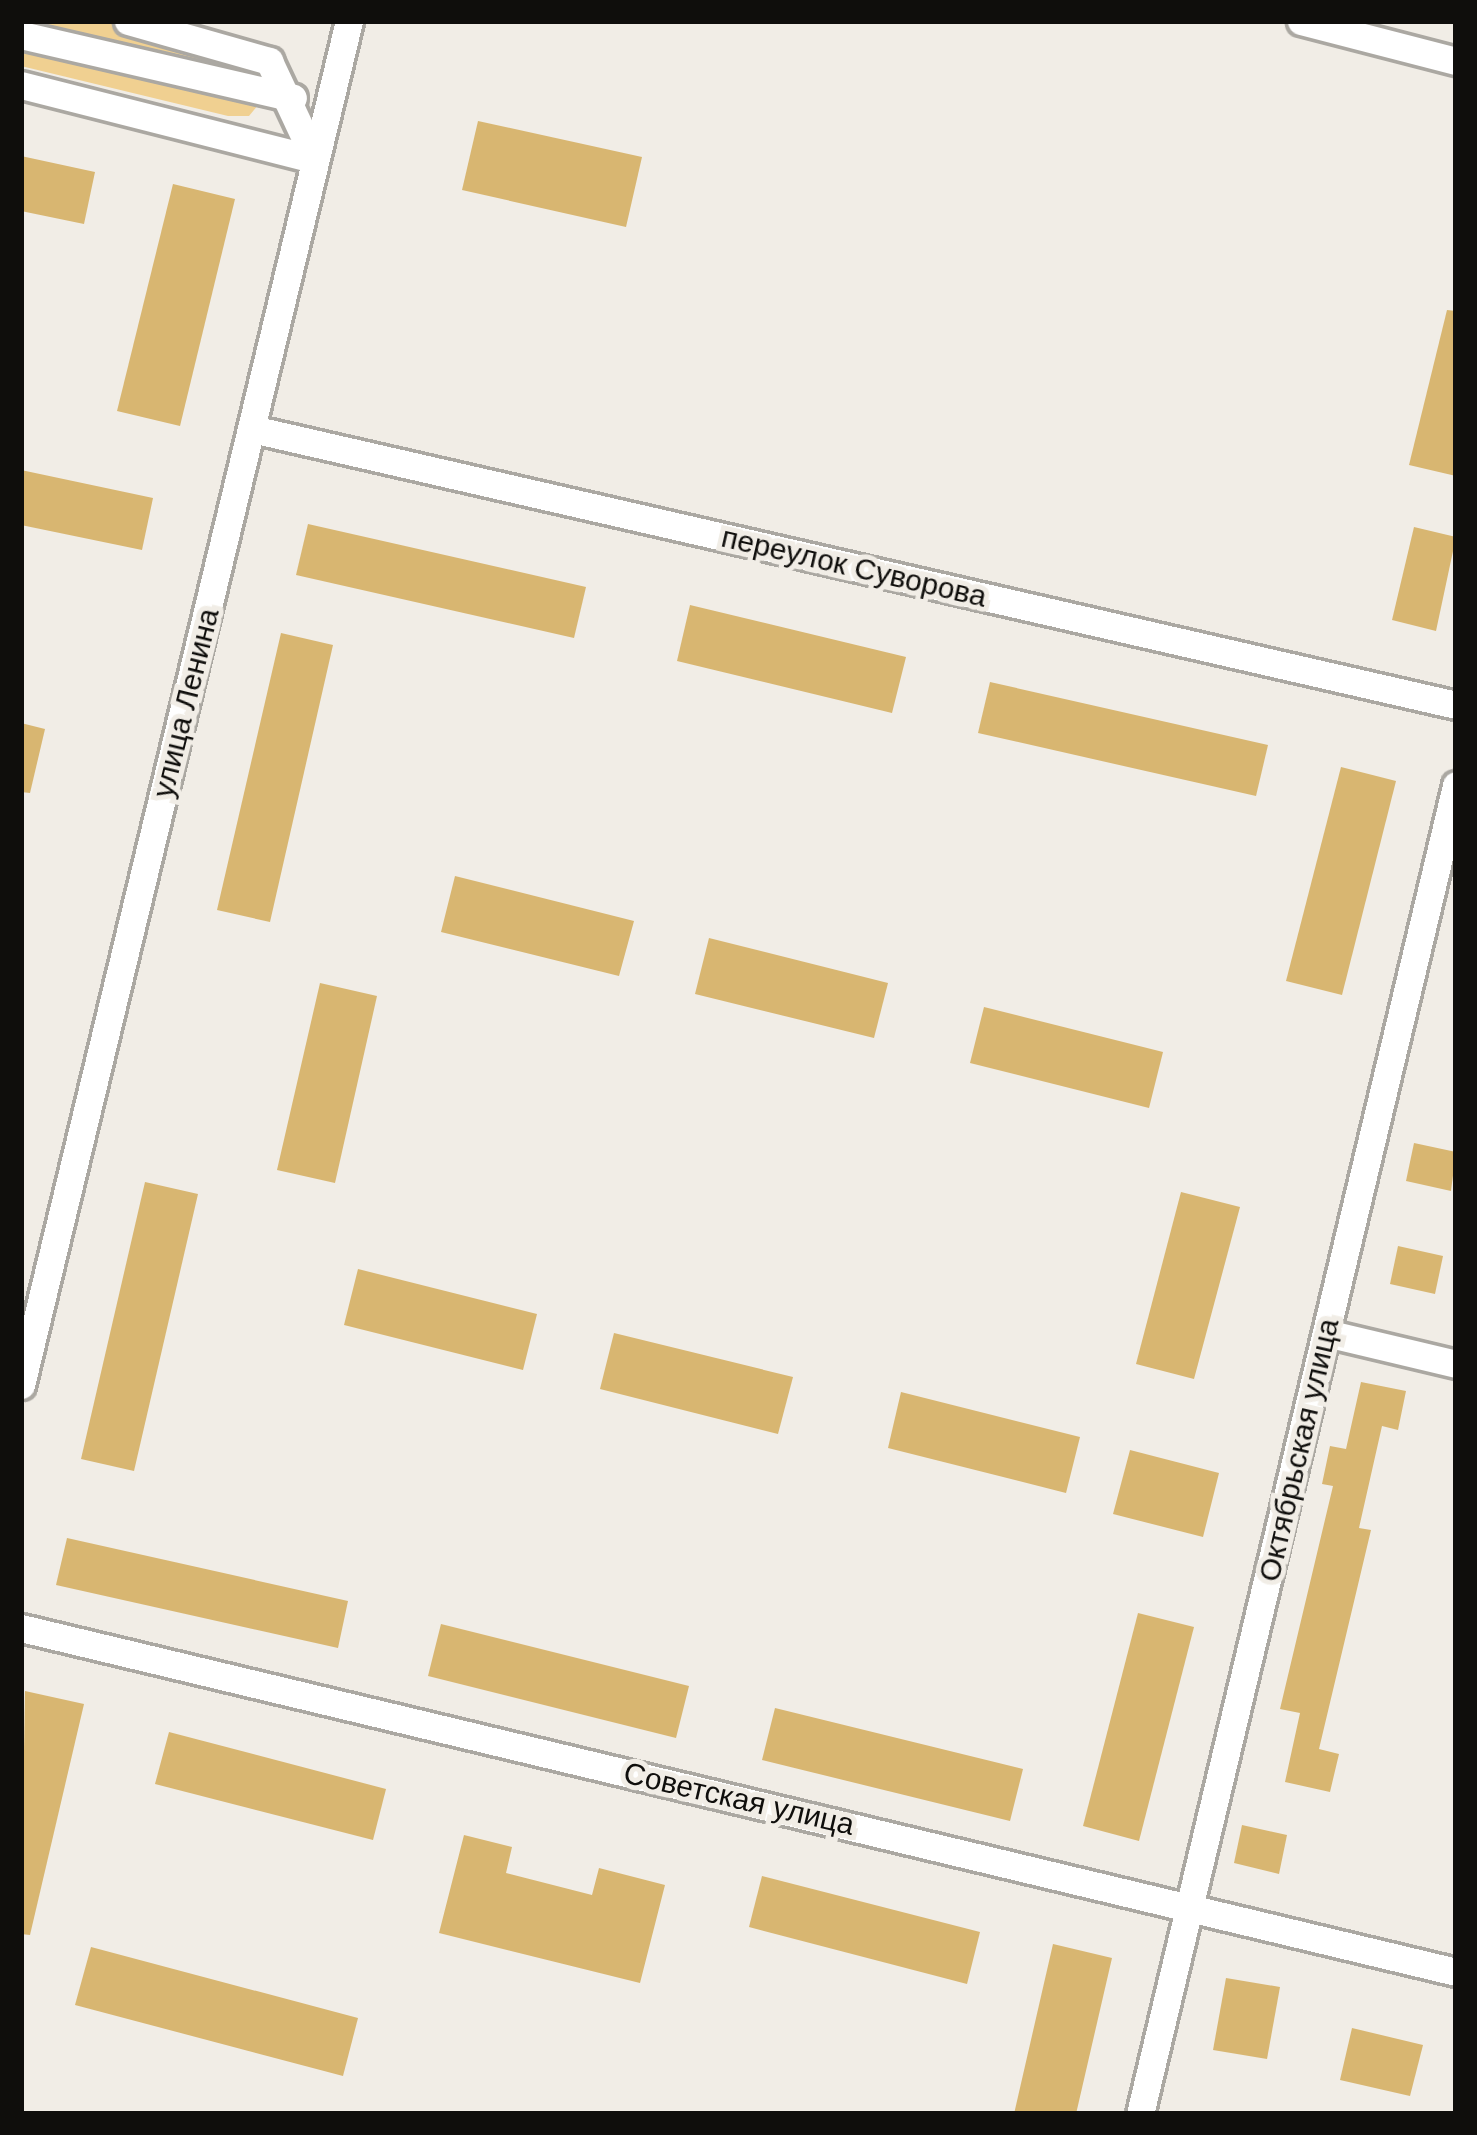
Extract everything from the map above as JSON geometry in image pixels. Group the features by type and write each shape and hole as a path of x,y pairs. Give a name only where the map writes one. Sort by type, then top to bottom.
{"street":[{"path":"128,21 254,52 293,98 314,159"},
{"name":"улица Ленина","path":"21,1385 349,21"},
{"path":"1301,21 1456,61"},
{"path":"21,35 293,98"},
{"path":"21,85 314,159"},
{"name":"переулок Суворова","path":"252,429 1456,705"},
{"name":"Октябрьская улица","path":"1140,2114 1456,785"},
{"path":"1326,1333 1456,1364"},
{"name":"Советская улица","path":"21,1628 1456,1972"}],"shaded area":[{"path":"21,21 101,21 243,55 262,69 267,94 249,116 228,116 21,66"}],"building":[{"path":"478,121 642,157 626,227 462,190"},
{"path":"21,156 95,172 84,224 21,211"},
{"path":"173,184 235,199 180,426 117,411"},
{"path":"1447,310 1456,311 1456,476 1409,465"},
{"path":"21,470 153,498 142,550 21,525"},
{"path":"308,524 586,587 574,638 296,575"},
{"path":"1414,527 1456,537 1436,631 1392,620"},
{"path":"690,605 906,657 892,713 677,661"},
{"path":"281,633 333,645 270,922 217,910"},
{"path":"990,682 1268,745 1256,796 978,733"},
{"path":"21,723 45,729 30,793 21,792"},
{"path":"1341,767 1396,781 1342,995 1286,981"},
{"path":"455,876 634,921 619,976 441,932"},
{"path":"709,938 888,983 874,1038 695,994"},
{"path":"320,983 377,996 335,1183 277,1170"},
{"path":"984,1007 1163,1052 1149,1108 970,1063"},
{"path":"1414,1143 1456,1152 1451,1191 1406,1181"},
{"path":"145,1182 198,1194 134,1471 81,1459"},
{"path":"1181,1192 1240,1207 1194,1379 1136,1364"},
{"path":"1398,1246 1443,1256 1435,1294 1390,1284"},
{"path":"358,1269 537,1314 523,1370 344,1325"},
{"path":"614,1333 793,1377 778,1434 600,1389"},
{"path":"1361,1382 1406,1391 1398,1430 1382,1426 1359,1528 1371,1530 1319,1749 1339,1754 1330,1792 1285,1782 1300,1713 1280,1709 1333,1486 1322,1484 1330,1446 1346,1449"},
{"path":"901,1392 1080,1437 1066,1493 888,1448"},
{"path":"1130,1450 1219,1473 1203,1537 1113,1514"},
{"path":"67,1538 348,1601 338,1648 56,1585"},
{"path":"1138,1613 1194,1627 1139,1841 1083,1826"},
{"path":"441,1624 689,1686 676,1738 428,1676"},
{"path":"25,1691 84,1704 30,1935 21,1934"},
{"path":"775,1708 1023,1769 1010,1821 762,1760"},
{"path":"169,1732 386,1789 373,1840 155,1784"},
{"path":"1242,1825 1287,1835 1279,1874 1234,1863"},
{"path":"464,1835 512,1847 506,1873 592,1895 599,1868 665,1885 640,1983 439,1933"},
{"path":"762,1876 980,1932 967,1984 749,1927"},
{"path":"1053,1944 1112,1958 1076,2114 1014,2114"},
{"path":"91,1947 358,2018 343,2076 75,2005"},
{"path":"1226,1978 1280,1987 1267,2059 1213,2050"},
{"path":"1352,2028 1423,2045 1410,2096 1340,2080"}]}
